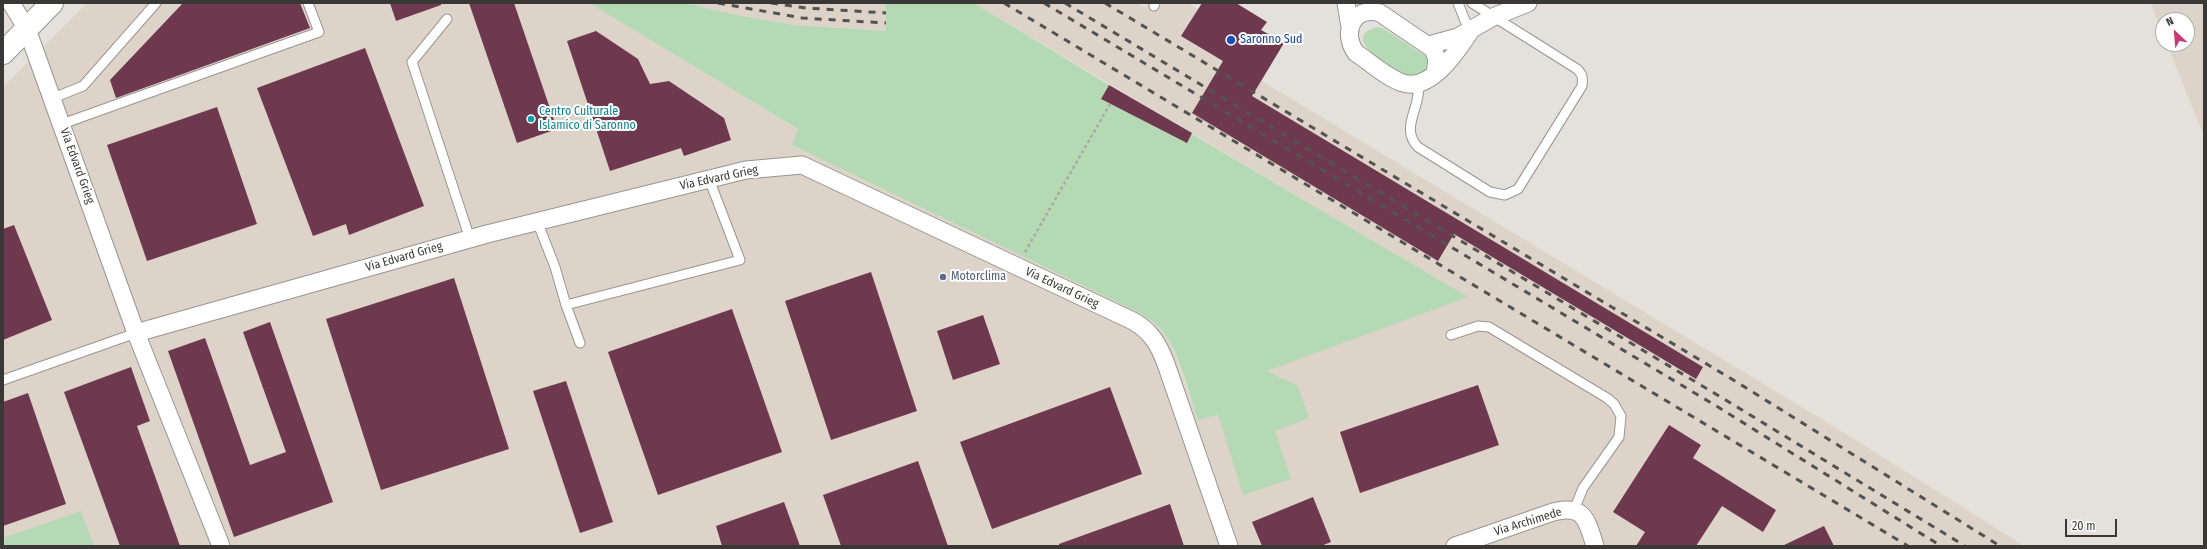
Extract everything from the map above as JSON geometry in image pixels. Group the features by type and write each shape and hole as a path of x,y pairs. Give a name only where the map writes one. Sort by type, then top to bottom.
{"main road":[{"path":"3,53 52,3"}],"street":[{"name":"Via Edvard Grieg","path":"11,3 27,29 136,333 221,546"},
{"path":"1346,3 1350,27"},
{"path":"1429,44 1528,3"},
{"path":"1435,74 1437,59 1429,44 1380,13 1366,7 1363,13 1354,19 1348,35 1351,46 1356,53 1402,83 1418,84 1427,81 1435,74 1458,50 1469,28"},
{"name":"Via Edvard Grieg","path":"136,333 470,238 537,221 746,170 802,165 1133,321 1152,336 1166,364 1229,546"},
{"path":"1576,511 1586,520 1595,546"},
{"name":"Via Archimede","path":"1455,546 1553,512 1576,511"}],"lane":[{"path":"53,98 83,86 156,3"},
{"path":"62,124 319,32 308,3"},
{"path":"1458,3 1469,28"},
{"path":"1418,84 1418,100 1409,127 1413,142 1418,147 1490,192 1505,195 1518,189 1582,86 1582,74 1577,69 1472,3"},
{"path":"447,19 412,62 470,238"},
{"path":"566,305 740,260 709,179"},
{"path":"537,221 555,267 566,305 580,343"},
{"path":"1451,335 1478,326 1489,328 1607,398 1618,409 1622,424 1619,437 1583,488 1576,511"},
{"path":"3,380 136,333"}],"path":[{"path":"1017,266 1110,104"}],"shaded area":[{"path":"87,3 589,3 799,130 792,145 1140,313 1156,324 1167,336 1175,354 1198,420 1218,415 1244,494 1275,431 1266,371 1467,297 974,3 1138,3 1146,8 1149,3 1187,3 1198,9 1216,3 1284,43 1260,80 1843,432 2024,546 3,546 3,87"},
{"path":"686,3 886,4 886,31 793,25 731,14"},
{"path":"2151,3 2204,3 2204,136 2170,52 2195,52 2195,12 2155,12 2155,13"}],"green space":[{"path":"589,3 686,3 731,14 793,25 886,31 886,4 845,3 974,3 1109,85 1101,99 1169,134 1175,124 1468,297 1267,371 1298,386 1309,418 1275,431 1291,479 1243,495 1218,415 1198,420 1176,355 1164,332 1156,324 1140,313 792,145 798,129"},
{"path":"1378,27 1384,29 1427,57 1429,64 1426,74 1408,77 1373,54 1366,46 1363,38 1366,32"},
{"path":"81,511 94,546 3,546 3,538"}],"building":[{"path":"183,3 300,3 310,28 116,98 110,80"},
{"path":"390,3 441,3 441,5 396,21"},
{"path":"469,3 514,3 557,129 517,143"},
{"path":"1202,3 1236,3 1267,22 1261,30 1284,43 1252,96 1703,367 1696,379 1454,234 1438,261 1192,113 1223,61 1181,36"},
{"path":"596,31 638,59 650,84 669,81 724,118 731,140 684,156 681,148 610,171 567,41"},
{"path":"365,48 424,206 349,235 346,224 313,236 257,88"},
{"path":"1109,85 1192,133 1187,143 1101,99"},
{"path":"217,107 257,224 147,261 107,145"},
{"path":"14,225 52,320 3,340 3,229"},
{"path":"871,272 917,411 831,440 785,301"},
{"path":"454,278 509,449 381,490 326,319"},
{"path":"732,309 782,452 658,495 608,352"},
{"path":"983,315 1000,364 953,380 937,331"},
{"path":"270,322 333,502 234,537 168,351 205,338 250,465 286,452 243,332"},
{"path":"131,367 150,421 137,426 180,546 120,546 64,392"},
{"path":"566,381 613,522 580,533 533,391"},
{"path":"1478,385 1499,445 1360,493 1340,432"},
{"path":"1110,387 1142,474 992,529 960,442"},
{"path":"28,393 66,504 3,526 3,402"},
{"path":"1669,425 1701,445 1693,458 1776,510 1763,532 1722,506 1696,546 1636,546 1645,532 1613,512"},
{"path":"918,461 948,546 841,546 823,495"},
{"path":"1313,497 1331,542 1321,546 1262,546 1252,522"},
{"path":"784,502 800,546 722,546 716,526"},
{"path":"1170,504 1184,546 1059,546 1059,544"},
{"path":"1824,526 1834,546 1782,546"}],"railway":[{"path":"718,3 802,18 886,23"},
{"path":"771,3 806,8 886,13"},
{"path":"1004,3 1908,546"},
{"path":"1044,3 1718,407 1941,546"},
{"path":"1065,3 1724,399 1965,546"},
{"path":"1105,3 1735,381 2000,546"}],"place":[{"name":"Saronno Sud","path":"1231,40"},
{"name":"Centro Culturale Islamico di Saronno","path":"531,119"},
{"name":"Motorclima","path":"943,277"}]}
